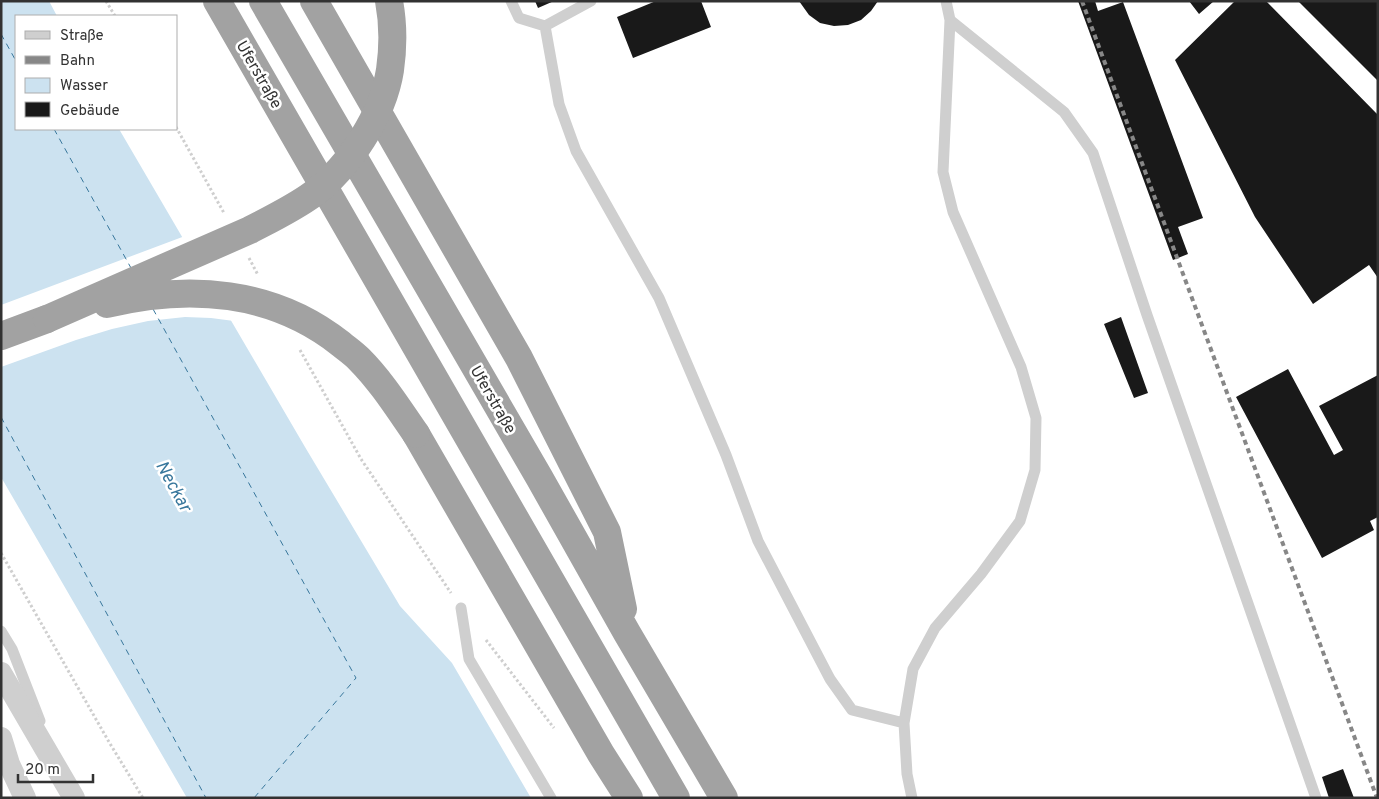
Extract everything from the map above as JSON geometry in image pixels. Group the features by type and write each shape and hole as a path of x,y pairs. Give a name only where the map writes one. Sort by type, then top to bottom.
{"highway":[{"name":"Uferstraße","path":"217,1 676,798"},
{"name":"Uferstraße","path":"263,1 724,798"},
{"path":"314,1 519,358 607,532 628,632"},
{"path":"1,336 47,319 250,230 314,193 339,170 357,147 372,122 384,92 390,70 391,12 389,1"},
{"path":"47,319 114,302 162,295 205,293 250,299 294,314 324,331 358,358 384,387 416,434 628,798"}],"street":[{"path":"1,672 74,798"},
{"path":"1,738 12,772 25,798"}],"lane":[{"path":"511,1 519,18 545,26 591,1"},
{"path":"912,798 907,774 904,723 913,669 936,628 981,574 1020,521 1035,470 1036,418 1022,367 953,212 943,172 950,20 946,1"},
{"path":"950,20 1064,112 1092,153 1316,798"},
{"path":"545,26 559,104 576,151 659,298 726,455 758,541 830,679 852,710 904,723"},
{"path":"461,608 469,659 550,798"},
{"path":"1,631 12,649 60,775"}],"path":[{"path":"106,1 114,15"},
{"path":"178,130 228,221"},
{"path":"247,255 262,280"},
{"path":"300,349 361,459 461,608"},
{"path":"1,553 143,798"},
{"path":"485,639 557,733"}],"water":[{"name":"Neckar","path":"1,1 49,1 56,15 15,15 15,130 120,130 400,606 452,663 531,798 187,798 1,477"}],"pier":[{"path":"185,236 234,321 185,317 148,321 76,340 1,367 1,305"}],"building":[{"path":"535,1 554,1 538,8"},
{"path":"656,1 701,1 711,27 633,58 617,17"},
{"path":"799,1 878,1 861,20 848,25 834,26 820,23 809,15"},
{"path":"1078,1 1095,1 1098,11 1123,2 1203,218 1178,227 1188,254 1173,260"},
{"path":"1189,1 1214,1 1199,14"},
{"path":"1235,1 1266,1 1378,115 1378,278 1369,265 1313,304 1255,217 1175,60"},
{"path":"1298,1 1378,1 1378,81"},
{"path":"1121,317 1148,393 1134,398 1104,324"},
{"path":"1288,369 1334,455 1343,450 1319,406 1378,375 1378,517 1370,521 1374,530 1322,558 1236,397"},
{"path":"1343,769 1354,798 1329,798 1322,777"}],"ferry route":[{"path":"1,34 15,59"},
{"path":"55,130 131,268"},
{"path":"153,309 356,678 254,798"},
{"path":"1,417 206,798"}],"railway":[{"path":"1082,1 1377,798"}]}
